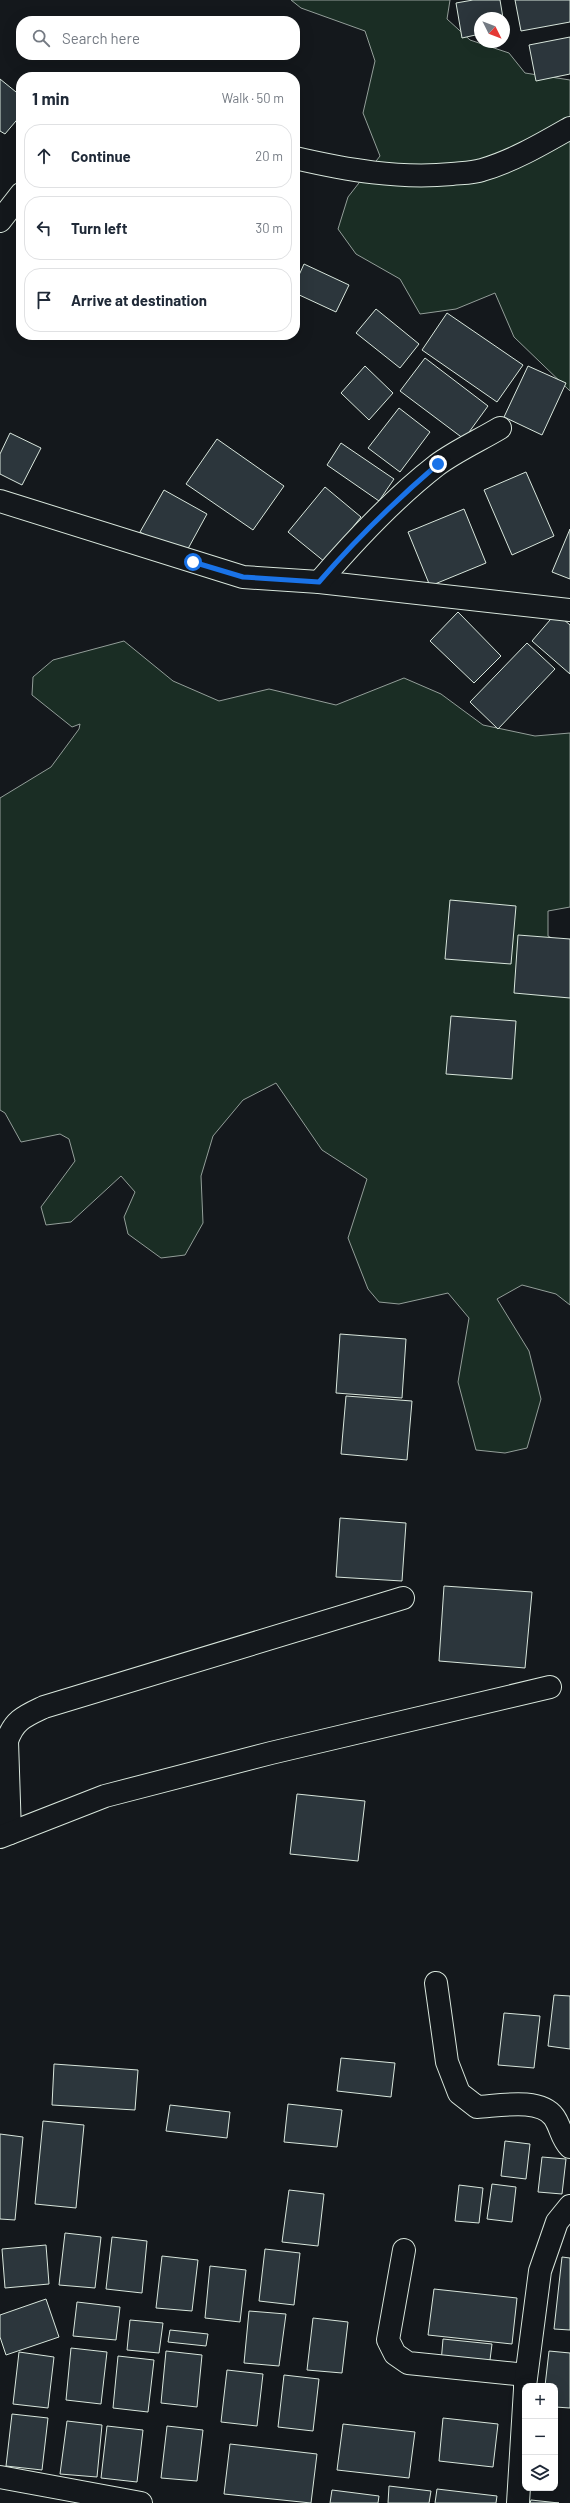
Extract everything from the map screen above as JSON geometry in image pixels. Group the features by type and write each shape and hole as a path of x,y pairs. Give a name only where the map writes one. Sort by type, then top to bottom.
{"street":[{"path":"300,159 348,171 393,175 436,175 481,171 534,149 570,128"},
{"path":"0,221 16,200"},
{"path":"319,582 355,540 402,494 438,464 500,428"},
{"path":"0,501 243,577 319,582 570,610"},
{"path":"403,1598 44,1707 25,1716 11,1728 7,1741 5,1835 105,1796 270,1753 550,1687"},
{"path":"436,1983 447,2062 459,2093 477,2107 533,2104 554,2116 563,2139 570,2147"},
{"path":"404,2250 388,2340 394,2354 408,2363 526,2383 540,2271 557,2222 570,2206"},
{"path":"518,2503 524,2419"},
{"path":"0,2477 141,2503"}],"green space":[{"path":"291,0 450,0 447,19 470,40 474,41 474,48 494,48 509,53 525,73 570,80 570,391 514,337 495,293 456,309 420,314 400,279 356,254 338,229 348,197 380,156 363,113 375,61 365,31 301,8"},
{"path":"124,641 173,681 219,701 269,689 336,705 404,678 441,694 483,725 535,736 570,733 570,907 548,911 548,936 570,948 570,1305 556,1294 522,1285 497,1299 529,1351 541,1399 527,1448 505,1453 476,1450 458,1382 469,1318 448,1293 399,1304 379,1302 368,1289 348,1238 367,1179 322,1150 276,1083 243,1100 213,1136 201,1176 203,1223 185,1255 161,1258 128,1234 124,1217 135,1192 121,1176 71,1222 46,1225 41,1207 75,1161 69,1139 60,1134 21,1142 5,1113 0,1110 0,798 51,767 79,729 80,724 72,727 32,695 33,677 53,660"}],"building":[{"path":"473,0 500,0 502,12 474,12 474,35 462,38 456,3"},
{"path":"515,0 570,0 570,22 521,31"},
{"path":"570,37 570,74 536,81 529,45"},
{"path":"0,79 16,92 16,121 5,134 0,131"},
{"path":"304,264 349,285 336,312 300,295 300,273"},
{"path":"376,309 419,344 400,368 356,333"},
{"path":"447,313 523,365 497,402 422,350"},
{"path":"425,358 488,406 464,439 400,391"},
{"path":"365,366 393,393 369,420 341,393"},
{"path":"528,366 566,383 542,435 504,417"},
{"path":"399,408 430,432 400,472 368,448"},
{"path":"10,433 41,448 22,485 0,474 0,454"},
{"path":"217,439 284,486 253,530 186,484"},
{"path":"341,443 394,479 379,501 327,465"},
{"path":"526,472 554,536 512,555 484,490"},
{"path":"325,487 361,517 325,562 288,532"},
{"path":"164,490 207,514 184,556 140,532"},
{"path":"464,509 486,563 430,586 408,532"},
{"path":"570,529 570,579 552,572"},
{"path":"458,612 501,656 474,683 430,641"},
{"path":"556,613 570,625 570,674 532,641"},
{"path":"527,643 555,669 498,729 470,702"},
{"path":"450,900 516,906 511,964 445,959"},
{"path":"518,935 570,939 570,998 514,993"},
{"path":"451,1016 516,1021 512,1079 446,1074"},
{"path":"340,1334 406,1339 402,1398 336,1393"},
{"path":"346,1396 412,1401 407,1460 341,1454"},
{"path":"340,1518 406,1523 402,1581 336,1577"},
{"path":"444,1586 532,1592 525,1668 439,1661"},
{"path":"297,1794 365,1801 358,1861 290,1854"},
{"path":"554,1995 570,1996 570,2049 548,2046"},
{"path":"504,2013 540,2016 534,2068 498,2065"},
{"path":"341,2058 395,2063 391,2097 337,2091"},
{"path":"54,2064 138,2070 135,2110 52,2105"},
{"path":"288,2104 342,2110 337,2147 284,2142"},
{"path":"170,2105 230,2112 227,2138 166,2131"},
{"path":"43,2121 84,2125 76,2208 35,2204"},
{"path":"0,2134 23,2137 15,2220 0,2219"},
{"path":"505,2141 530,2144 526,2179 501,2176"},
{"path":"542,2157 566,2159 562,2194 538,2192"},
{"path":"492,2184 516,2187 512,2222 487,2219"},
{"path":"459,2185 483,2188 479,2223 455,2221"},
{"path":"289,2190 324,2194 318,2246 282,2242"},
{"path":"65,2233 101,2237 95,2288 59,2285"},
{"path":"112,2237 147,2241 142,2293 106,2289"},
{"path":"46,2245 49,2284 5,2288 2,2249"},
{"path":"265,2249 300,2253 294,2305 259,2301"},
{"path":"162,2256 198,2260 192,2311 156,2308"},
{"path":"562,2257 570,2258 570,2330 554,2329"},
{"path":"210,2266 246,2270 240,2322 205,2318"},
{"path":"434,2289 517,2298 512,2344 428,2335"},
{"path":"46,2299 59,2337 6,2355 0,2337 0,2315"},
{"path":"77,2302 120,2307 116,2340 73,2336"},
{"path":"249,2311 286,2314 279,2366 244,2363"},
{"path":"313,2318 348,2322 342,2373 307,2370"},
{"path":"130,2320 163,2323 159,2353 127,2350"},
{"path":"170,2330 208,2334 206,2346 168,2342"},
{"path":"443,2339 492,2344 489,2368 441,2363"},
{"path":"71,2348 107,2352 101,2404 66,2400"},
{"path":"166,2351 202,2355 197,2407 161,2403"},
{"path":"549,2351 570,2353 570,2408 558,2407 558,2383 545,2383"},
{"path":"19,2352 54,2357 48,2408 13,2404"},
{"path":"118,2356 154,2360 148,2412 113,2408"},
{"path":"227,2370 263,2374 257,2426 221,2422"},
{"path":"284,2375 319,2379 313,2431 278,2427"},
{"path":"12,2414 48,2418 42,2470 6,2466"},
{"path":"443,2418 498,2424 493,2467 439,2461"},
{"path":"67,2421 102,2425 97,2477 60,2474"},
{"path":"343,2424 415,2432 409,2478 337,2470"},
{"path":"107,2426 143,2430 137,2482 101,2478"},
{"path":"167,2426 203,2430 197,2481 161,2478"},
{"path":"230,2444 317,2454 311,2503 224,2494"},
{"path":"389,2486 431,2491 429,2503 388,2503"},
{"path":"437,2489 497,2496 496,2503 435,2503"},
{"path":"332,2490 379,2496 378,2503 330,2503"},
{"path":"531,2500 559,2503 530,2503"}],"route":[{"path":"193,562 243,577 319,582 355,540 402,494 438,464"}]}
